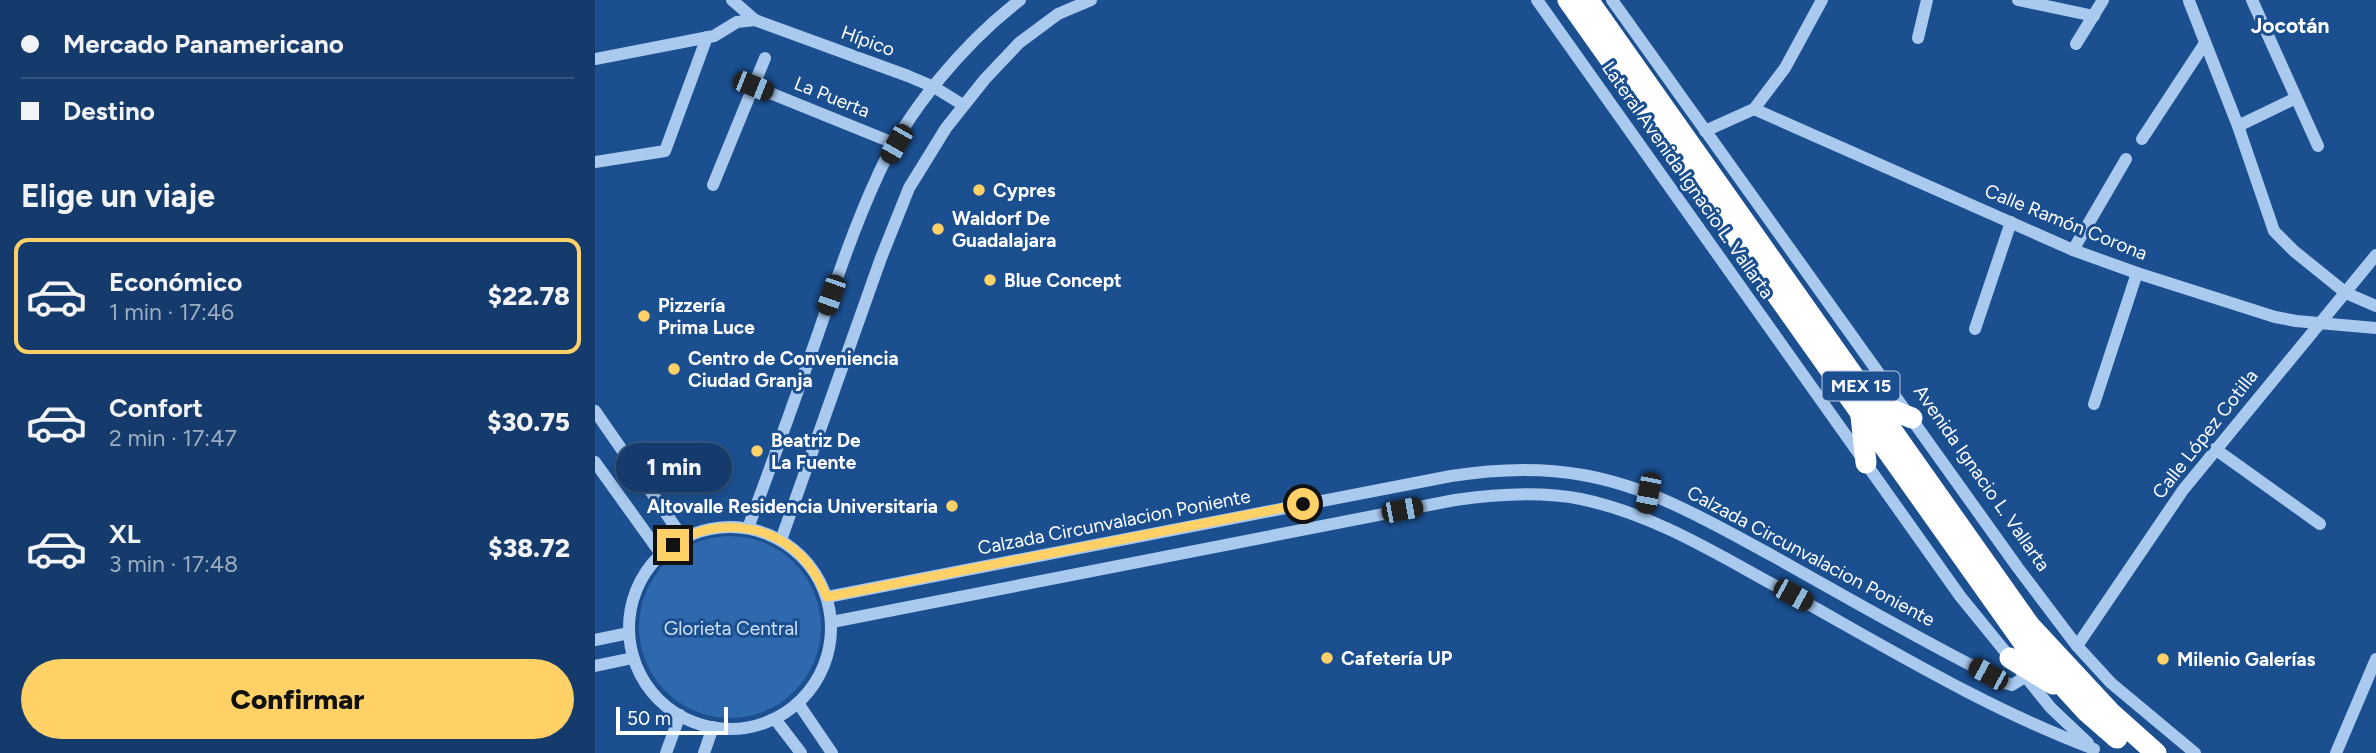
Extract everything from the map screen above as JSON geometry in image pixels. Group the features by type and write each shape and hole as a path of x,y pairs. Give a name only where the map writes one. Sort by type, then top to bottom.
{"highway":[{"name":"MEX 15","path":"1568,0 1866,408 2030,626 2110,712 2156,753"},
{"name":"MEX 15","path":"1588,0 2023,642 2086,711 2134,753"},
{"path":"1866,463 1866,408 1912,418"},
{"path":"2010,658 2073,697"}],"street":[{"name":"Hípico","path":"732,0 755,20 934,87 963,105"},
{"path":"748,528 849,244 879,173 934,87 996,18 1020,0"},
{"path":"781,540 881,258 909,188 963,105 1019,43 1058,14 1089,0"},
{"name":"Lateral Avenida Ignacio L. Vallarta","path":"1537,0 1866,463"},
{"name":"Avenida Ignacio L. Vallarta","path":"1612,0 2007,553 2077,646 2111,683 2195,753"},
{"path":"1705,131 1755,109 1784,68 1822,0"},
{"path":"1918,38 1927,0"},
{"path":"2018,0 2094,16"},
{"path":"2076,44 2103,0"},
{"path":"2252,0 2318,146"},
{"path":"2189,1 2238,126 2274,231 2294,251 2346,293 2376,306"},
{"path":"595,59 714,36 737,22 755,20"},
{"path":"595,163 665,150 708,37"},
{"path":"2142,139 2205,43"},
{"path":"713,185 765,58"},
{"name":"La Puerta","path":"753,86 896,144"},
{"path":"2238,126 2296,98"},
{"name":"Calle Ramón Corona","path":"1755,109 2073,250 2137,273 2275,317 2376,328"},
{"path":"2073,250 2126,159"},
{"path":"1975,329 2011,222"},
{"name":"Calle López Cotilla","path":"2077,646 2183,490 2376,255"},
{"path":"2094,404 2137,273"},
{"path":"595,411 683,538"},
{"path":"2215,449 2320,524"},
{"path":"595,462 661,554"},
{"path":"1866,463 1960,596 2051,708 2096,751"},
{"name":"Calzada Circunvalacion Poniente","path":"827,597 1484,471 1544,470 1583,475 1648,493 1717,525 2006,683 2012,685 2025,677"},
{"path":"1644,517 1648,493"},
{"path":"832,622 1487,495 1543,495 1579,499 1644,517 1705,547 1978,696 2057,736 2096,751"},
{"path":"748,528 781,540 800,555 816,574 827,597 832,622 829,653 822,671 812,688 798,703 775,719 755,726 734,729 713,727 680,715 660,701 644,681 633,658 629,634 633,598 644,575 661,554 699,530 748,528"},
{"path":"1858,631 1870,610"},
{"path":"595,640 629,634"},
{"path":"595,666 633,658"},
{"path":"2336,753 2376,659"},
{"path":"798,703 832,753"},
{"path":"666,753 680,715"},
{"path":"775,719 801,753"},
{"path":"704,753 713,727"}],"green space":[{"name":"Glorieta Central","path":"730,536 765,543 794,563 814,592 821,627 814,662 794,691 765,711 730,718 695,711 666,691 646,662 639,627 646,592 666,563 695,543"}],"place":[{"name":"Cypres","path":"979,190"},
{"name":"Waldorf De Guadalajara","path":"938,229"},
{"name":"Blue Concept","path":"990,280"},
{"name":"Pizzería Prima Luce","path":"644,316"},
{"name":"Centro de Conveniencia Ciudad Granja","path":"674,369"},
{"name":"Beatriz De La Fuente","path":"757,451"},
{"name":"Altovalle Residencia Universitaria","path":"952,506"},
{"name":"Cafetería UP","path":"1327,658"},
{"name":"Milenio Galerías","path":"2163,659"}],"district":[{"name":"Jocotán","path":"2290,25"}],"route":[{"path":"673,545 699,530 748,528 765,533 781,540 800,555 816,574 827,597 1303,504"}]}
